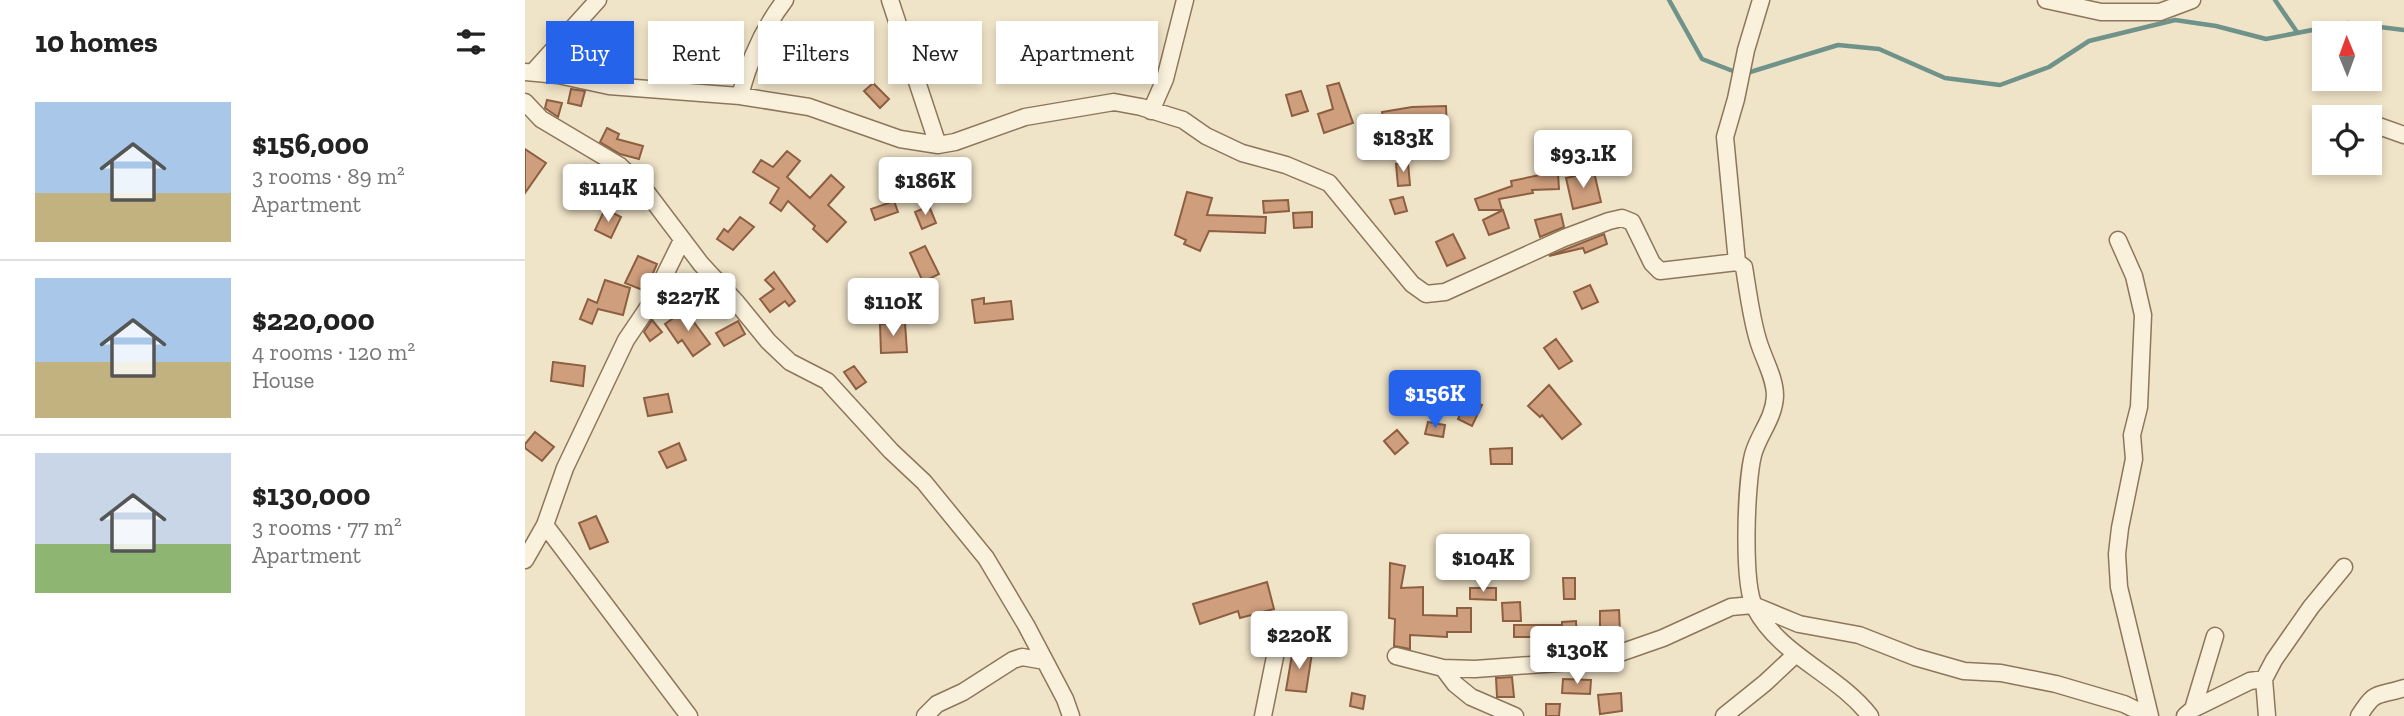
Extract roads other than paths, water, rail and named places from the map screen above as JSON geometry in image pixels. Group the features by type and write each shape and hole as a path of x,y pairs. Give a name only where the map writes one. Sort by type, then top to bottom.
{"street":[{"path":"529,72 598,0"},
{"path":"740,96 749,61 771,19 785,0"},
{"path":"890,0 937,145"},
{"path":"1151,111 1165,79 1185,0"},
{"path":"1737,262 1725,137 1761,0"},
{"path":"2046,0 2101,12 2159,12 2192,0"},
{"path":"529,72 609,86 740,96 809,107 900,139 937,145 955,142 1025,117 1114,102 1151,111 1183,120 1206,136 1243,153 1286,165 1329,183 1412,284 1426,295 1445,292 1564,238 1622,218 1632,222 1652,262 1660,271 1737,262 1744,267 1758,340 1770,370 1775,396 1770,420 1753,453 1748,485 1747,560 1753,605 1767,629 1795,654 1835,682 1870,716"},
{"path":"525,102 541,119 619,166 645,190 683,240 768,341 790,362 827,381 891,452 925,482 986,558 1045,661 1071,716"},
{"path":"2382,127 2404,135"},
{"path":"525,560 545,525 565,468 616,362 651,303 683,240"},
{"path":"2118,240 2134,276 2143,315 2139,407 2132,435 2134,459 2117,554 2119,587 2150,716"},
{"path":"545,525 689,716"},
{"path":"2267,716 2264,678 2311,607 2344,567"},
{"path":"1396,656 1443,668 1475,669 1586,661 1663,638 1731,607 1753,605 1799,624 1859,635 1927,661 1964,671 2001,673 2056,684 2124,704 2150,716"},
{"path":"1263,716 1282,622"},
{"path":"2189,712 2215,636"},
{"path":"1724,716 1765,683 1795,654"},
{"path":"925,716 937,704 963,692 1013,660 1022,657 1045,661"},
{"path":"1443,668 1455,684 1471,697 1515,716"},
{"path":"2189,712 2250,681 2264,678"},
{"path":"2359,716 2371,698 2378,693 2404,688"}],"waterway":[{"path":"1669,0 1702,59 1738,73"},
{"path":"2275,0 2297,32"},
{"path":"1747,73 1838,45 1879,49 1945,78 2000,85 2049,67 2089,41 2175,20 2216,26 2266,39 2348,23 2404,30"}]}
